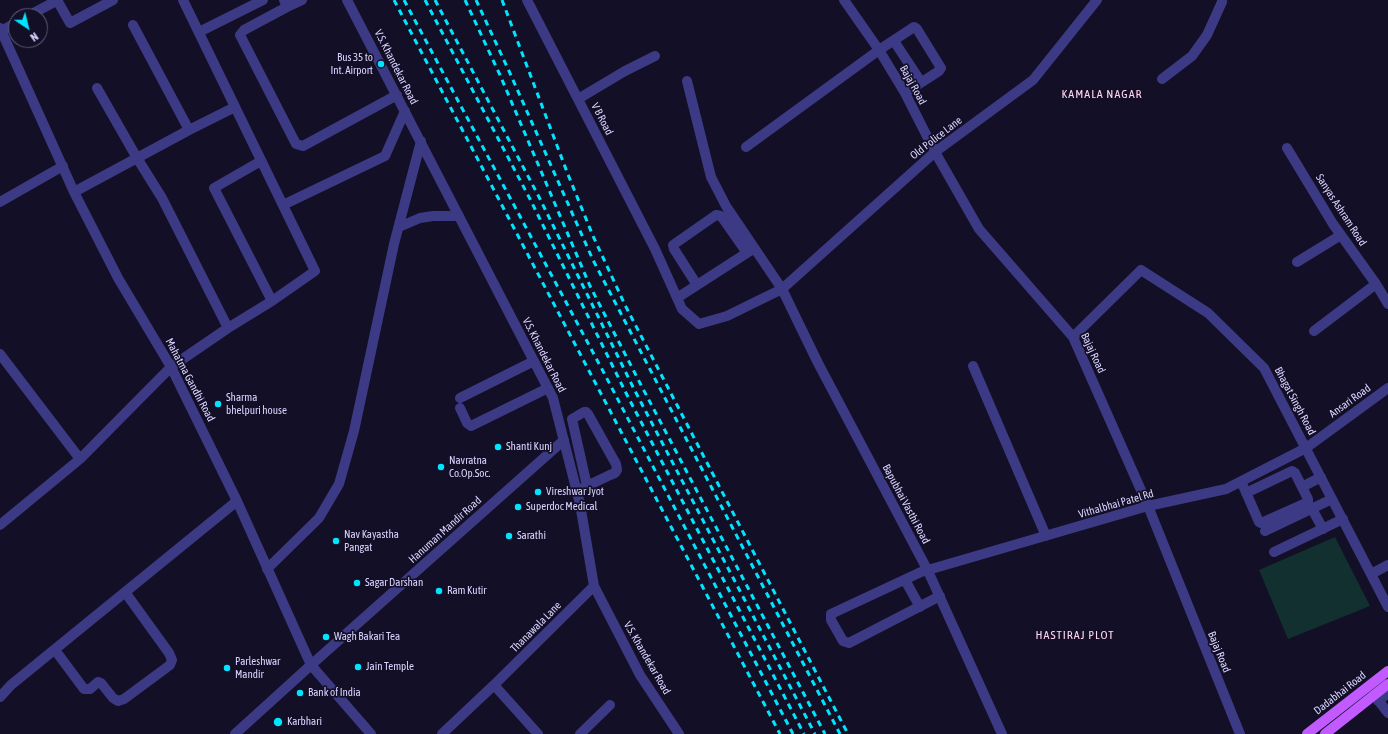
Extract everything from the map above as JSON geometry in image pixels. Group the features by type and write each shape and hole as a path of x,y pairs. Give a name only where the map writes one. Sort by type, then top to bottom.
{"main road":[{"name":"Dadabhai Road","path":"1308,734 1388,671"},
{"name":"Dadabhai Road","path":"1325,734 1376,698 1388,684"}],"street":[{"path":"42,8 57,0 71,26 113,0"},
{"path":"0,525 80,459 171,367 315,271 183,0"},
{"path":"198,32 263,0"},
{"path":"302,0 285,4 244,30 240,35 296,144 303,146 397,95"},
{"name":"V.S. Khandekar Road","path":"348,0 553,398 577,491 594,586 640,675 679,734"},
{"name":"V B Road","path":"527,0 655,249 677,298"},
{"name":"Bajaj Road","path":"844,0 879,50 906,93 935,152 980,229 1073,337 1148,506 1240,734"},
{"name":"Old Police Lane","path":"677,298 682,309 699,324 727,316 782,289 935,152 1033,80 1097,0"},
{"path":"1162,79 1192,56 1207,35 1222,0"},
{"path":"133,25 189,130"},
{"path":"746,147 879,50 914,27 917,29 941,68 906,93"},
{"name":"Mahatma Gandhi Road","path":"1,29 74,192 118,278 171,367 237,501 311,665 371,734"},
{"path":"894,40 921,82"},
{"path":"578,99 625,71 654,56"},
{"path":"687,81 711,177 751,250"},
{"path":"97,88 136,158 162,198 228,328"},
{"path":"74,192 235,107"},
{"path":"283,205 385,156 405,111"},
{"path":"268,569 318,518 339,484 354,431 398,227 421,141"},
{"name":"Sanyas Ashram Road","path":"1287,148 1341,235 1376,284"},
{"path":"261,161 214,188 272,301"},
{"path":"0,202 63,166"},
{"path":"697,285 674,249 673,245 716,215 721,216 751,250 782,289"},
{"path":"398,227 420,218 433,216 459,216"},
{"path":"1297,262 1341,235"},
{"path":"677,298 751,250"},
{"name":"Bhagat Singh Road","path":"1073,337 1141,270 1208,313 1264,368 1332,499 1387,600"},
{"path":"1314,331 1376,284 1388,304"},
{"name":"Bapubhai Vasthi Road","path":"782,289 818,363 928,571 1002,734"},
{"path":"0,354 80,459"},
{"path":"534,361 460,403 467,424 471,426 548,388"},
{"path":"973,366 1046,536"},
{"name":"Ansari Road","path":"1306,448 1388,388"},
{"path":"561,427 581,413 586,412 617,466 615,473 577,491"},
{"path":"572,419 587,486"},
{"name":"Hanuman Mandir Road","path":"235,734 564,440"},
{"name":"Vithalbhai Patel Rd","path":"920,607 849,643 843,641 831,620 832,614 921,572 1148,506 1226,490 1306,448"},
{"path":"1264,469 1270,482"},
{"path":"1241,481 1246,493 1259,522 1263,523 1308,502 1295,473 1292,471 1246,493"},
{"path":"1302,487 1321,477"},
{"path":"1265,531 1332,499"},
{"path":"0,697 54,650 237,501"},
{"path":"1312,509 1323,529"},
{"path":"1274,552 1343,519"},
{"path":"1373,572 1388,565"},
{"path":"905,580 920,607 940,596"},
{"name":"Thanawala Lane","path":"442,734 594,586"},
{"path":"54,650 84,689 90,688 98,682 101,682 113,698 118,701 124,699 170,665 172,660 169,652 125,592"},
{"path":"494,685 538,734"},
{"path":"1388,693 1376,698 1388,713"},
{"path":"580,734 610,705"}],"green space":[{"path":"1335,537 1370,606 1288,639 1259,570"}],"railway":[{"path":"394,0 780,734"},
{"path":"404,0 604,373 793,734"},
{"path":"425,0 530,199 626,393 804,734"},
{"path":"435,0 539,197 634,389 815,734"},
{"path":"465,0 500,75 590,286 825,734"},
{"path":"476,0 593,260 840,734"},
{"path":"502,0 567,172 593,236 625,305 848,734"}],"place":[{"name":"Bus 35 to Int. Airport","path":"381,64"},
{"name":"Sharma bhelpuri house","path":"218,404"},
{"name":"Shanti Kunj","path":"498,447"},
{"name":"Navratna Co.Op.Soc.","path":"441,467"},
{"name":"Vireshwar Jyot","path":"538,492"},
{"name":"Superdoc Medical","path":"518,507"},
{"name":"Sarathi","path":"509,536"},
{"name":"Nav Kayastha Pangat","path":"336,541"},
{"name":"Sagar Darshan","path":"357,583"},
{"name":"Ram Kutir","path":"439,591"},
{"name":"Wagh Bakari Tea","path":"326,637"},
{"name":"Jain Temple","path":"358,667"},
{"name":"Parleshwar Mandir","path":"227,668"},
{"name":"Bank of India","path":"300,693"},
{"name":"Karbhari","path":"278,722"}],"district":[{"name":"KAMALA NAGAR","path":"1102,94"},
{"name":"HASTIRAJ PLOT","path":"1075,635"}]}
